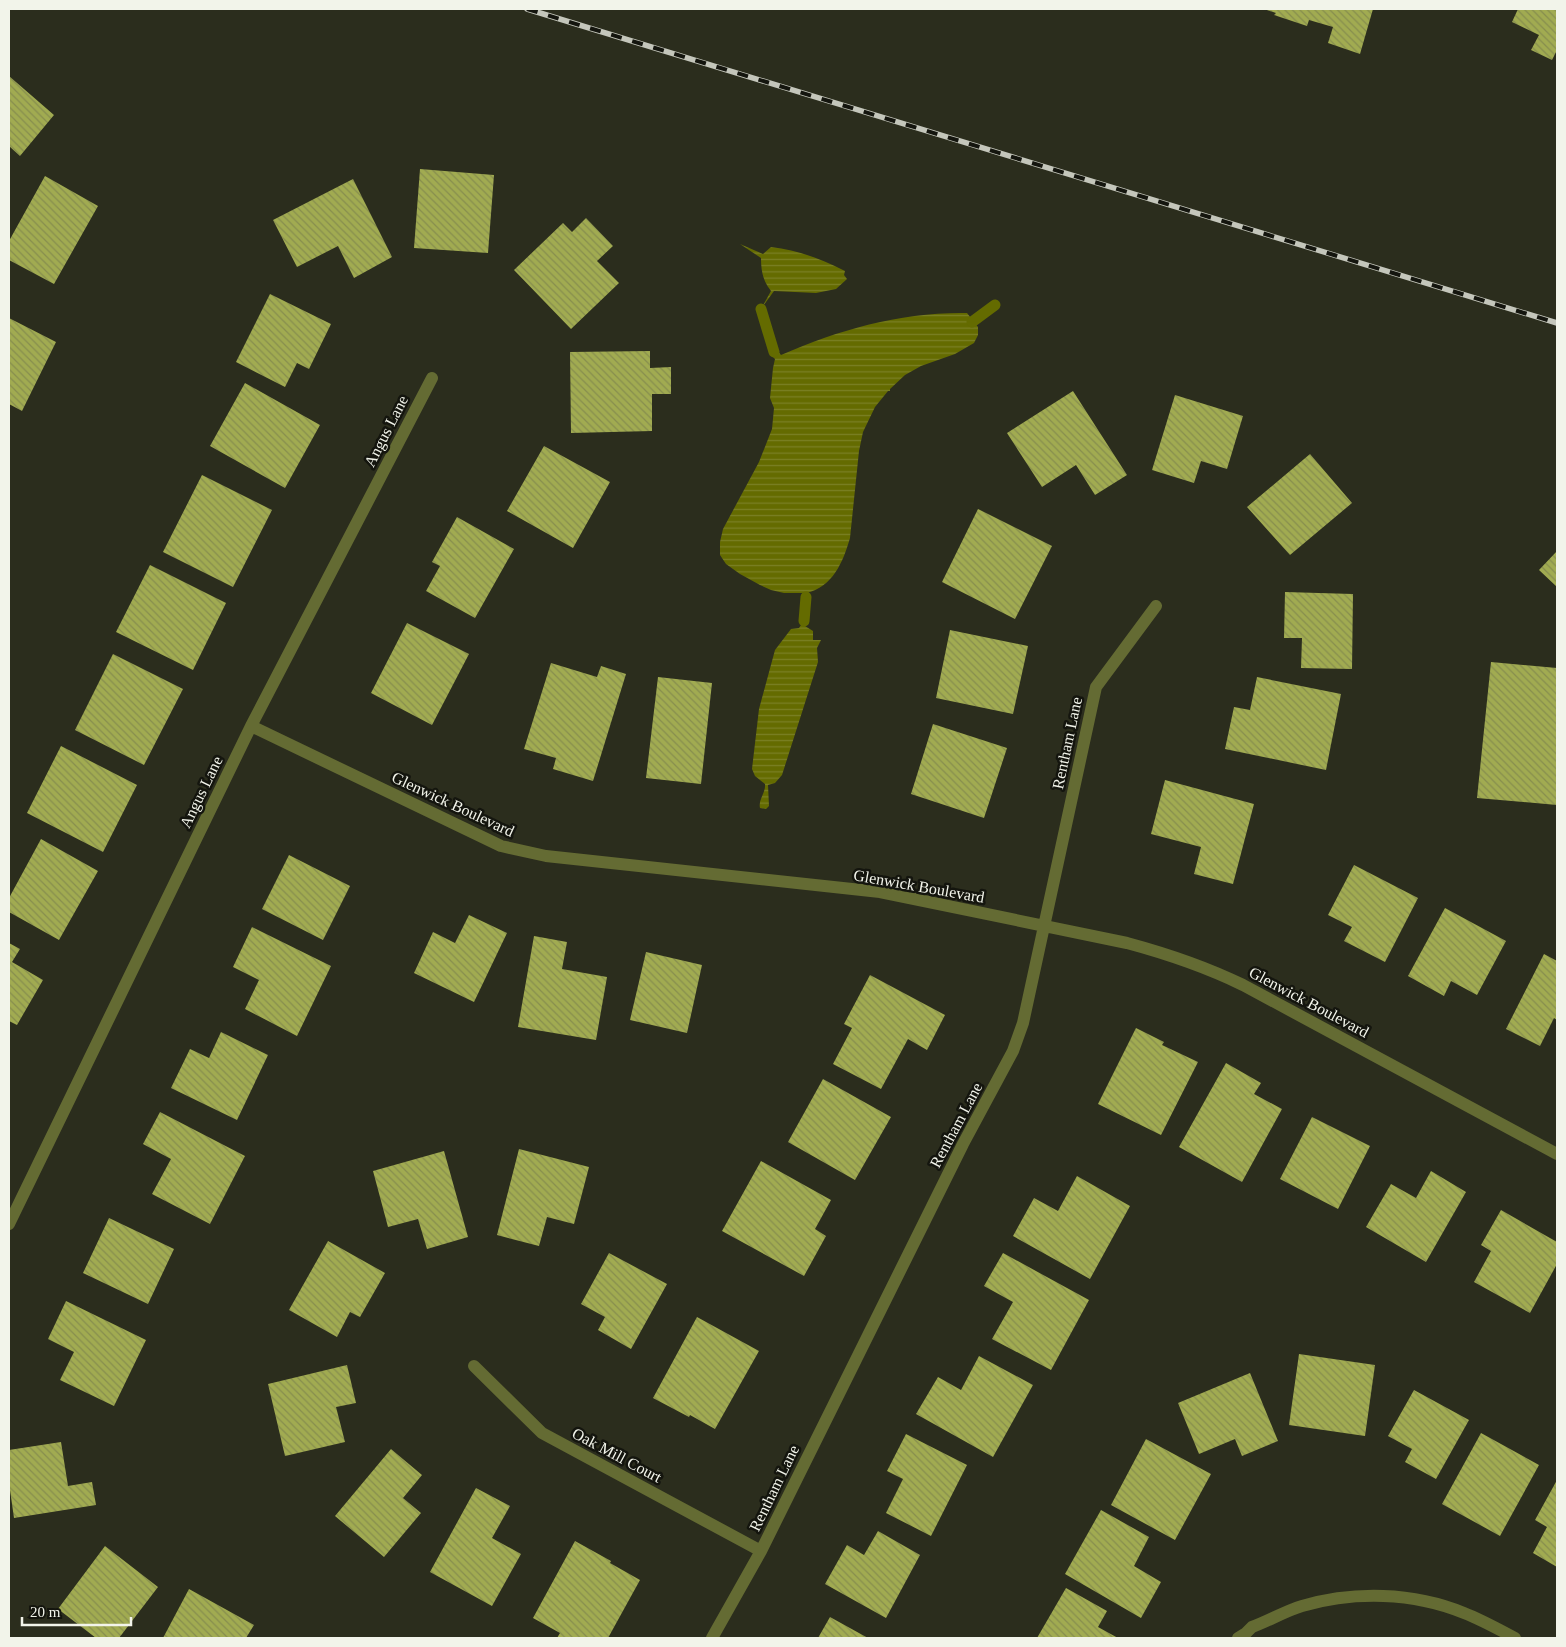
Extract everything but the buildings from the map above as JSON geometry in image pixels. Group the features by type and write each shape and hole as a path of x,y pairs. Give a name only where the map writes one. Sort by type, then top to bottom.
{"street":[{"name":"Angus Lane","path":"9,1224 252,726 432,378"},
{"name":"Rentham Lane","path":"712,1638 761,1551 959,1153 1013,1051 1023,1023 1096,687 1156,606"},
{"name":"Glenwick Boulevard","path":"252,726 501,846 546,856 880,892 1160,952 1224,976 1557,1154"},
{"name":"Oak Mill Court","path":"474,1366 542,1434 761,1551"},
{"path":"1238,1638 1246,1634 1252,1627 1281,1614 1322,1601 1359,1596 1416,1599 1462,1612 1482,1620 1515,1638"}],"shaded area":[{"path":"740,244 763,254 771,247 791,250 845,271 844,275 847,279 836,289 816,293 774,291 761,309 771,291 763,276 761,258"},
{"path":"967,313 978,327 978,335 974,343 955,354 921,366 905,375 875,407 863,432 859,451 850,538 844,556 830,579 815,590 806,593 804,597 804,593 784,593 771,590 740,574 726,564 720,555 723,529 759,462 772,429 774,408 770,398 775,359 772,356 775,348 781,355 826,337 872,324 919,315"},
{"path":"806,621 805,626 813,631 813,640 821,640 817,648 818,662 782,775 775,783 768,785 769,806 766,809 760,808 765,784 755,776 752,769 759,709 775,650 791,629 799,628"}],"waterway":[{"path":"972,322 995,305"},
{"path":"761,309 774,352"},
{"path":"804,621 806,597"}],"railway":[{"path":"527,9 1557,323"}]}
